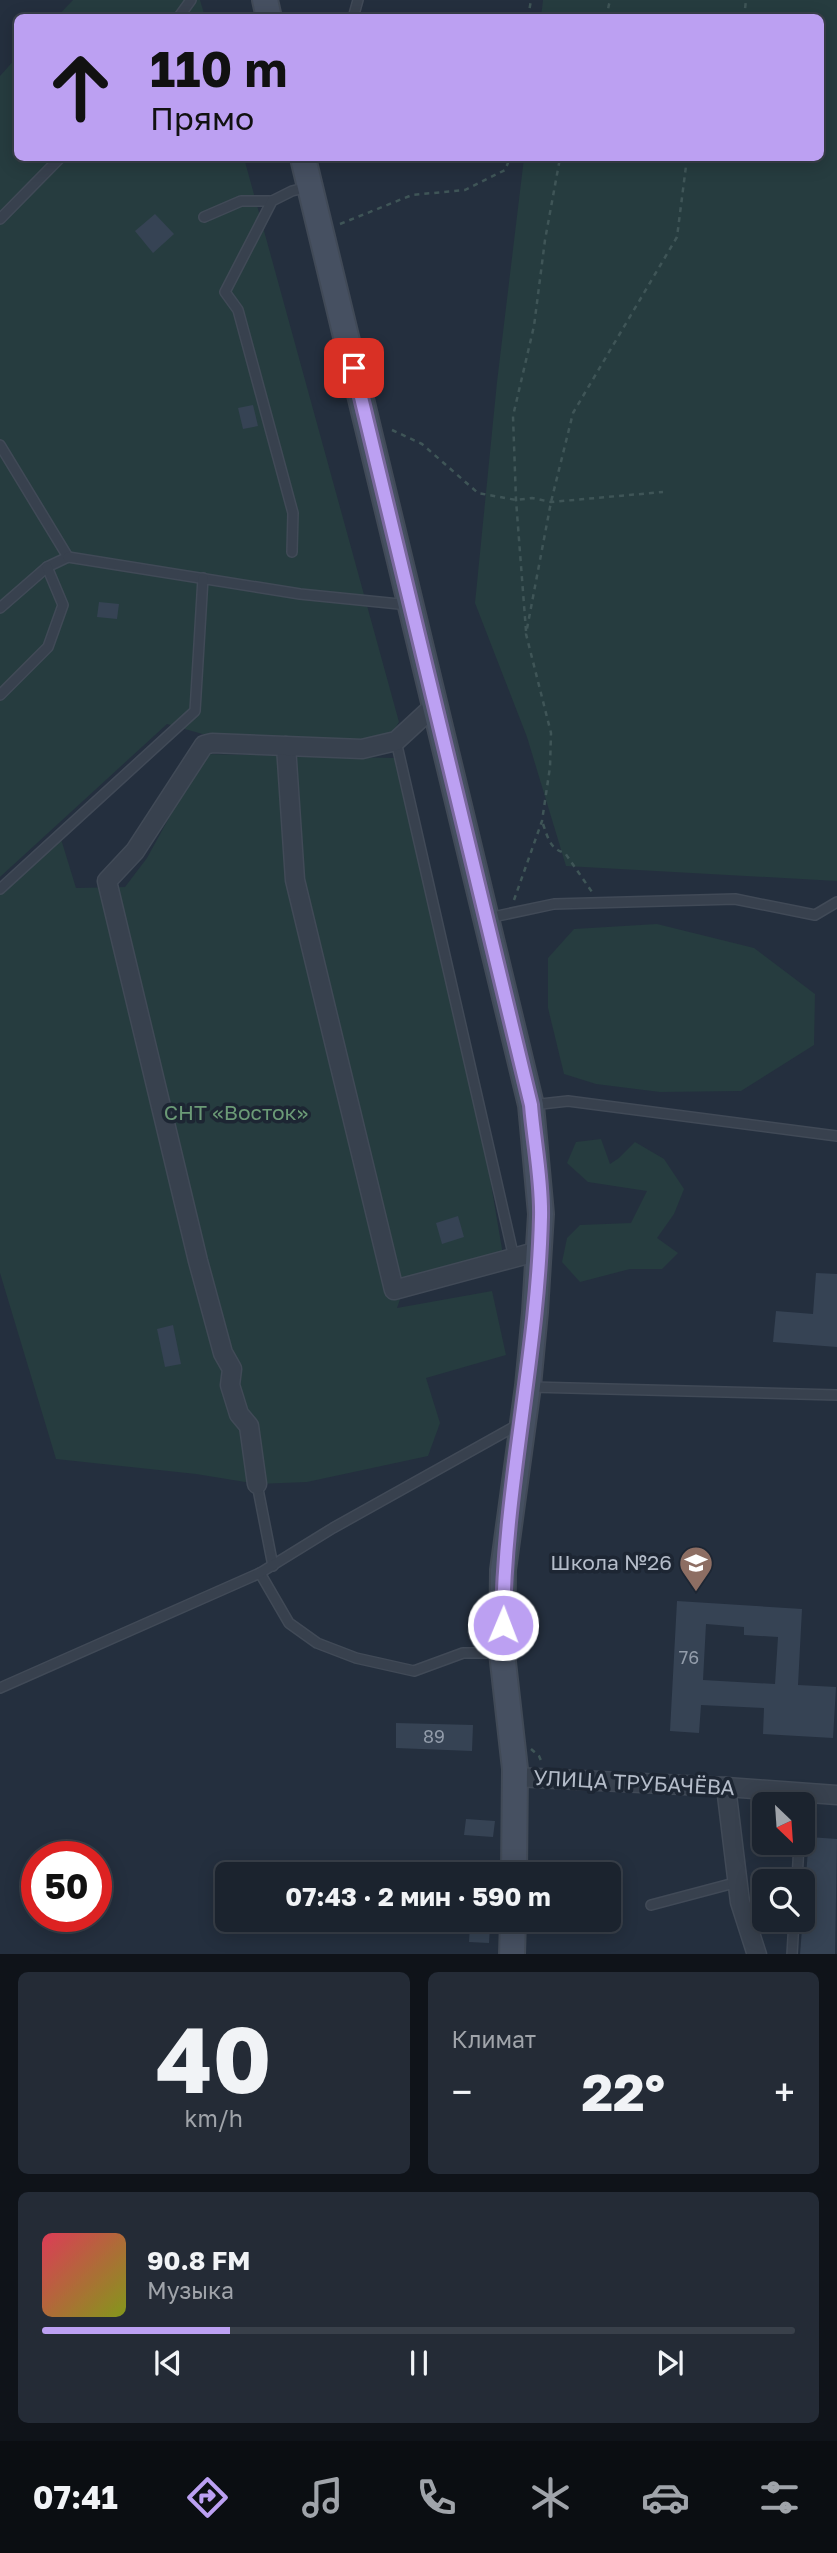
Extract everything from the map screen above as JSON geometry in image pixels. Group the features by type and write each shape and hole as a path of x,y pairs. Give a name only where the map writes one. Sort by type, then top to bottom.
{"main road":[{"path":"304,161 435,705 498,915 531,1105 541,1214 539,1251 528,1387 503,1570 502,1653 515,1777 514,1862"},
{"path":"512,1954 513,1932"}],"street":[{"path":"257,1484 249,1426 239,1414 230,1385 232,1369 223,1353 198,1261 107,881 135,851 204,745 212,743 362,749 396,741 435,705"},
{"path":"286,746 295,880 394,1290 539,1251"},
{"name":"УЛИЦА ТРУБАЧЁВА","path":"515,1777 726,1787 761,1792"},
{"path":"726,1787 740,1902 757,1954"},
{"name":"УЛИЦА ТРУБАЧЁВА","path":"816,1797 837,1795"}],"lane":[{"path":"0,219 57,161"},
{"path":"204,217 241,201 272,201 292,191 310,187"},
{"path":"272,201 225,292 238,310 293,513 292,552"},
{"path":"0,445 68,557"},
{"path":"0,608 47,567 68,557 300,594 411,605"},
{"path":"0,695 48,647 52,637 63,605 47,567"},
{"path":"0,889 195,711 203,578"},
{"path":"396,741 514,1258"},
{"path":"498,915 554,904 736,899 815,915 837,902"},
{"path":"531,1105 568,1101 837,1136"},
{"path":"528,1387 837,1395"},
{"path":"0,1688 260,1573 333,1528 521,1423"},
{"path":"257,1484 273,1566"},
{"path":"260,1573 289,1623 317,1643 356,1658 414,1671 463,1653 502,1653"},
{"path":"651,1905 738,1882"},
{"path":"792,1954 793,1932"}],"path":[{"path":"321,232 412,195 466,190 505,170 509,161"},
{"path":"498,915 531,857 542,821 550,767 551,733 526,634 513,416 534,326 545,240 559,161"},
{"path":"526,634 551,502 573,413 677,237 687,161"},
{"path":"392,430 422,444 478,493 516,500 531,498 551,502 663,492"},
{"path":"542,821 549,842 555,850 565,853 572,866 592,889 594,902"}],"green space":[{"path":"73,0 200,0 204,14 60,14"},
{"path":"543,0 837,0 837,881 566,866 527,737 475,603 497,382 524,161 824,161 824,14 541,14"},
{"path":"14,60 14,161 245,161 399,722 387,741 355,749 206,735 167,724 0,877 0,76"},
{"name":"СНТ «Восток»","path":"204,754 395,758 487,1160 503,1255 407,1279 397,1308 492,1291 506,1355 426,1378 440,1423 428,1456 307,1482 257,1484 196,1474 56,1459 0,1273 0,893 61,839 76,888 125,887 147,858"},
{"path":"657,924 754,948 815,994 814,1045 741,1091 660,1092 596,1084 564,1074 548,1008 548,958 574,929"},
{"path":"601,1139 610,1164 635,1142 664,1159 684,1189 674,1214 657,1238 678,1253 662,1269 630,1269 580,1282 562,1262 567,1238 580,1225 631,1223 647,1191 588,1182 567,1163 576,1142"}],"building":[{"path":"155,214 174,234 153,253 135,231"},
{"path":"253,405 258,426 243,429 238,408"},
{"path":"99,602 119,604 117,619 97,617"},
{"path":"458,1216 464,1237 442,1244 436,1223"},
{"path":"816,1273 837,1274 837,1347 773,1342 776,1311 813,1314"},
{"path":"173,1325 181,1364 165,1367 157,1329"},
{"path":"677,1601 802,1609 798,1685 836,1687 833,1738 763,1734 764,1708 701,1705 699,1733 670,1731","holes":["706,1624 744,1627 744,1635 778,1637 775,1684 703,1680"]},
{"path":"396,1723 473,1725 472,1751 396,1748"},
{"path":"466,1819 495,1821 493,1837 464,1835"},
{"path":"816,1838 837,1839 835,1954 800,1954 802,1932 815,1932 815,1869 807,1869 808,1855 816,1855"},
{"path":"470,1932 490,1932 489,1943 469,1942"}],"place":[{"name":"Школа №26","path":"696,1593"}],"route":[{"path":"354,368 531,1105 541,1214 536,1312 503,1570 503,1625"}]}
